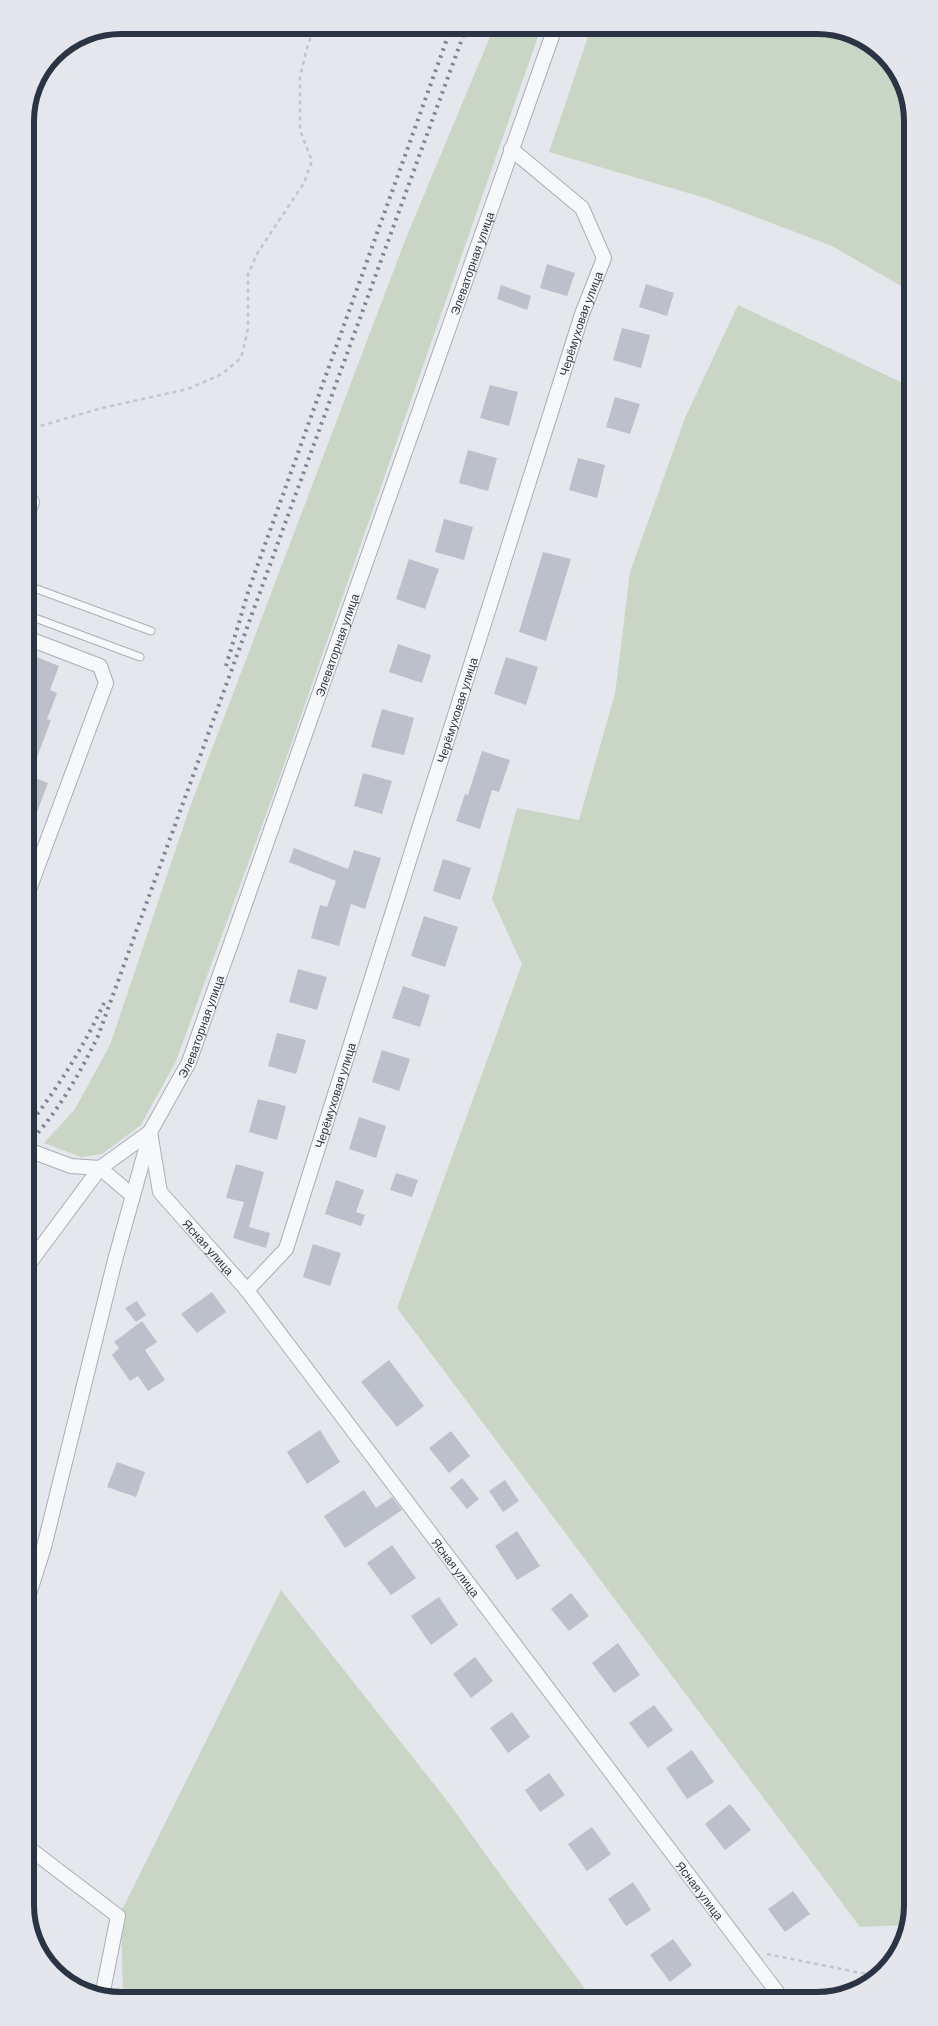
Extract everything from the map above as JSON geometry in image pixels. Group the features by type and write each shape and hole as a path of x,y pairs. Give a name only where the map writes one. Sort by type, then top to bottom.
{"street":[{"name":"Элеваторная улица","path":"34,1257 100,1168 150,1132 189,1062 553,34"},
{"name":"Черёмуховая улица","path":"246,1289 286,1249 582,314 604,258 582,208 511,149"},
{"path":"34,641 100,666 106,683 34,876"},
{"path":"34,1578 44,1547 150,1132"},
{"name":"Ясная улица","path":"150,1132 160,1192 246,1289 777,1992"},
{"path":"34,1152 71,1166 100,1168 133,1196"},
{"path":"34,1852 118,1916 103,1991"}],"lane":[{"path":"34,588 151,631"},
{"path":"34,618 140,657"}],"path":[{"path":"34,429 102,408 188,389 222,374 241,358 248,329 248,274 258,252 304,183 312,162 300,130 300,77 312,34"},
{"path":"759,1953 870,1975"}],"green space":[{"path":"491,34 539,34 280,776 176,1061 141,1125 102,1154 81,1157 44,1143 75,1109 110,1045 190,807 406,238"},
{"path":"589,34 823,34 851,40 879,59 890,72 903,104 904,288 832,246 705,198 549,152"},
{"path":"738,305 904,384 904,1905 902,1925 860,1927 397,1308 522,964 492,899 517,808 579,820 615,694 630,572 685,418"},
{"path":"281,1590 448,1802 588,1992 123,1992 121,1912"}],"building":[{"path":"547,264 575,273 567,296 540,288"},
{"path":"646,284 674,293 667,316 639,307"},
{"path":"501,285 531,296 527,310 497,299"},
{"path":"622,328 650,335 641,368 613,360"},
{"path":"490,385 518,392 509,426 480,418"},
{"path":"615,397 640,404 630,434 606,427"},
{"path":"468,450 497,458 488,491 459,483"},
{"path":"578,458 605,465 597,498 569,490"},
{"path":"444,519 473,527 464,560 435,552"},
{"path":"543,552 571,559 546,641 519,632"},
{"path":"409,559 439,569 425,609 396,599"},
{"path":"398,644 431,655 422,683 389,672"},
{"path":"34,656 59,666 50,690 57,693 47,719 51,720 34,765"},
{"path":"506,657 538,667 526,705 494,694"},
{"path":"382,709 414,718 404,755 371,747"},
{"path":"482,751 510,760 499,792 492,790 480,829 456,821 465,794 468,795"},
{"path":"363,773 392,781 382,814 354,806"},
{"path":"34,778 48,783 34,820"},
{"path":"294,848 348,869 354,850 381,858 365,909 351,904 339,946 311,938 320,905 327,907 336,881 289,862"},
{"path":"443,859 471,868 460,900 433,891"},
{"path":"424,916 458,927 445,967 411,956"},
{"path":"298,969 327,977 317,1010 289,1002"},
{"path":"403,986 430,995 420,1027 392,1018"},
{"path":"277,1033 306,1040 296,1074 268,1066"},
{"path":"382,1050 410,1059 399,1091 372,1082"},
{"path":"258,1099 286,1106 277,1140 249,1132"},
{"path":"359,1117 386,1126 376,1158 349,1149"},
{"path":"236,1164 264,1172 249,1227 270,1233 266,1248 233,1238 244,1202 226,1198"},
{"path":"396,1173 418,1180 412,1197 390,1190"},
{"path":"336,1180 364,1190 356,1212 365,1215 361,1226 325,1214"},
{"path":"313,1244 341,1253 330,1286 303,1277"},
{"path":"212,1292 226,1312 197,1333 181,1314"},
{"path":"137,1301 146,1315 136,1322 125,1308"},
{"path":"142,1321 157,1342 145,1350 165,1380 148,1391 138,1376 130,1381 112,1355 119,1348 114,1342"},
{"path":"389,1360 424,1406 397,1427 361,1382"},
{"path":"320,1430 340,1462 307,1484 287,1452"},
{"path":"451,1431 470,1456 449,1473 429,1448"},
{"path":"117,1462 145,1472 136,1497 107,1487"},
{"path":"462,1478 479,1499 467,1509 450,1488"},
{"path":"505,1480 519,1501 503,1512 489,1491"},
{"path":"364,1490 376,1508 392,1497 402,1510 345,1548 324,1516"},
{"path":"517,1531 540,1566 517,1580 495,1546"},
{"path":"392,1545 416,1578 391,1595 367,1563"},
{"path":"571,1593 589,1616 569,1631 551,1609"},
{"path":"439,1597 458,1625 431,1645 411,1616"},
{"path":"618,1643 640,1675 614,1693 592,1663"},
{"path":"475,1657 493,1681 471,1698 453,1674"},
{"path":"654,1705 673,1730 648,1748 629,1723"},
{"path":"512,1712 530,1737 508,1753 490,1728"},
{"path":"692,1750 714,1782 687,1799 666,1768"},
{"path":"549,1773 565,1795 540,1812 525,1790"},
{"path":"730,1804 751,1830 725,1850 705,1824"},
{"path":"592,1827 611,1854 587,1871 568,1844"},
{"path":"633,1882 651,1910 626,1926 608,1899"},
{"path":"793,1891 810,1914 785,1932 768,1909"},
{"path":"673,1939 692,1965 670,1982 650,1955"}],"railway":[{"path":"226,666 249,589 449,34"},
{"path":"34,1137 67,1093 98,1036 464,34"},
{"path":"34,1118 70,1066 104,1003"}]}
